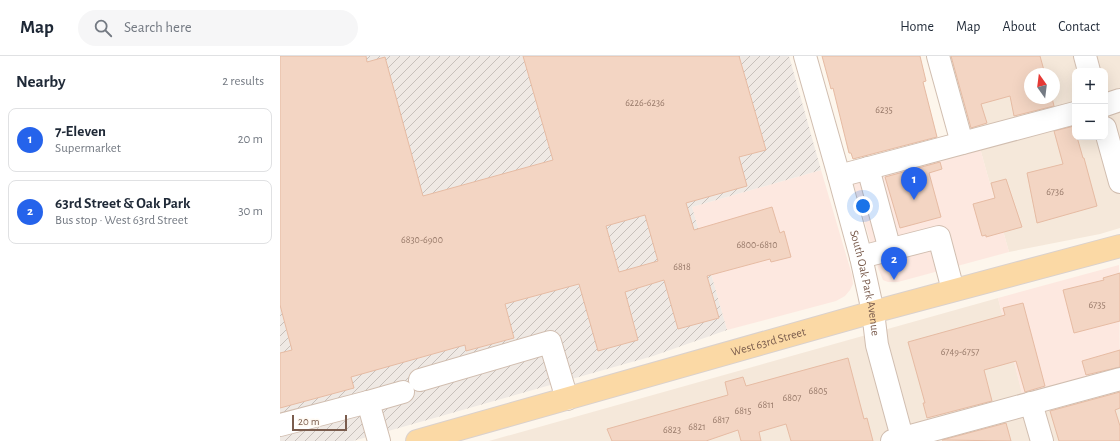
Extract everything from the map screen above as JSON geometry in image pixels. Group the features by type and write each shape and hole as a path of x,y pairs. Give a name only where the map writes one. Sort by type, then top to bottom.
{"main road":[{"name":"West 63rd Street","path":"417,441 873,312 1120,246"}],"street":[{"name":"South Oak Park Avenue","path":"805,56 840,176 861,258 873,312 877,345 899,440"},
{"path":"938,56 962,143"},
{"path":"1085,56 1088,68"},
{"path":"1108,104 1120,100"},
{"path":"840,176 1072,114"},
{"path":"1108,139 1120,182"},
{"path":"868,168 890,250"},
{"path":"861,258 939,237 953,290"},
{"path":"280,425 368,402 411,386 550,342 567,399"},
{"path":"899,440 1120,378"},
{"path":"368,402 379,441"},
{"path":"1031,403 1042,441"}],"shaded area":[{"path":"280,56 789,56 821,170 692,207 727,330 653,356 353,441 280,441"},
{"path":"936,56 1120,56 1120,228 1100,234 1009,252 978,141 961,145"},
{"path":"978,141 1009,252 898,282 888,282 883,280 878,268 851,175"},
{"path":"821,170 852,275 853,284 850,290 845,296 836,301 727,330 692,207"},
{"path":"1119,265 1120,376 1024,402 998,298"},
{"path":"998,298 1024,401 1120,376 1120,441 489,441"}],"building":[{"path":"280,56 366,56 367,62 385,57 423,196 553,160 523,56 739,56 766,150 739,157 747,186 686,203 694,230 772,207 780,233 784,231 791,257 771,262 770,259 707,276 719,318 678,329 664,280 625,292 638,340 598,351 579,284 505,304 514,338 466,351 465,345 351,377 354,388 280,408 280,353 292,350 280,305","holes":["645,215 658,261 619,272 606,226"]},
{"path":"822,56 920,56 926,81 923,82 937,137 853,159 851,153 849,153 833,88 831,89"},
{"path":"951,56 1040,56 1043,68 1024,68 1024,104 1054,104 1054,106 1014,116 1010,96 981,104 987,123 971,128"},
{"path":"1072,126 1072,140 1078,140 1097,206 1037,223 1027,173 1063,164 1054,131"},
{"path":"940,162 942,169 929,173 941,217 900,228 885,177"},
{"path":"1006,179 1022,227 986,237 986,235 982,236 973,204 995,198 991,183"},
{"path":"1120,273 1120,321 1074,333 1063,290 1104,280 1103,278"},
{"path":"1023,303 1045,386 1025,392 1016,361 984,370 992,401 927,418 923,403 925,403 908,342 1005,315 1003,308"},
{"path":"1120,350 1120,367 1086,375 1082,361"},
{"path":"848,358 864,419 867,418 873,441 791,441 786,424 759,432 761,441 741,441 738,430 706,441 612,441 607,429 728,395 725,382 743,377 746,386"},
{"path":"1120,392 1120,408 1115,410 1120,426 1120,441 1059,441 1050,411"},
{"path":"1006,423 1011,441 942,440"}],"place":[{"name":"7-Eleven","path":"914,200"},
{"name":"63rd Street & Oak Park","path":"894,280"}]}
